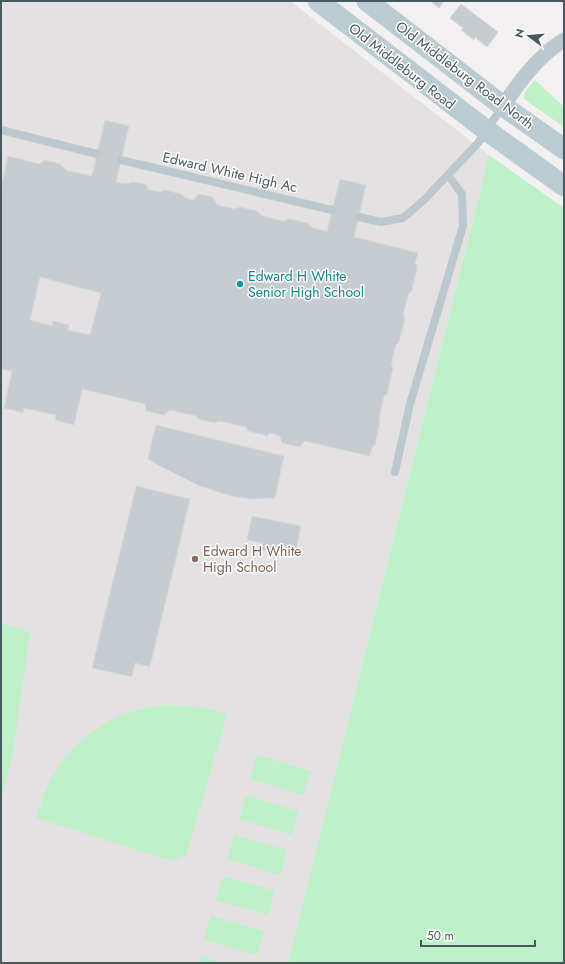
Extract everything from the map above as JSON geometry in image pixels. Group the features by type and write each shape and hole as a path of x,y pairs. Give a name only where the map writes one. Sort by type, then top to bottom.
{"main road":[{"name":"Old Middleburg Road","path":"318,1 486,130"},
{"name":"Old Middleburg Road North","path":"367,1 503,106 564,149"},
{"path":"486,130 564,186"}],"street":[{"path":"503,106 527,72 544,55 564,40"}],"lane":[{"path":"358,217 381,222 403,218 424,200 478,143 503,106"},
{"path":"1,130 97,154"},
{"name":"Edward White High Ac","path":"121,160 332,210"},
{"path":"395,472 410,404 463,226 462,194 448,175"}],"shaded area":[{"name":"Edward H White High School","path":"1,1 290,1 489,155 288,963 1,963"}],"green space":[{"path":"535,80 564,107 564,127 524,99 525,92"},
{"path":"489,155 564,208 564,963 288,963"},
{"path":"1,623 30,632 12,757 1,801"},
{"path":"165,705 197,707 227,715 186,855 172,861 36,818 53,775 62,762 84,738 111,720 144,708"},
{"path":"257,755 310,771 303,795 250,779"},
{"path":"246,795 298,811 292,835 239,819"},
{"path":"234,835 287,850 280,875 227,859"},
{"path":"223,876 275,891 268,915 216,900"},
{"path":"211,916 264,931 257,955 204,940"},
{"path":"200,956 223,963 198,963"}],"building":[{"path":"430,1 444,1 439,8"},
{"path":"461,4 498,32 487,47 475,37 474,40 461,30 463,28 450,18"},
{"name":"Edward H White Senior High School","path":"105,120 129,126 116,182 125,184 133,182 145,184 149,190 160,192 165,190 181,194 186,198 193,200 199,194 213,197 217,205 235,209 240,207 257,211 262,216 283,221 289,219 307,223 313,228 327,231 340,179 366,185 354,237 418,253 415,263 417,267 412,291 408,294 403,315 405,319 391,364 393,368 387,394 384,396 375,445 372,447 370,456 304,441 300,447 282,443 280,436 270,433 267,436 248,431 246,427 219,421 215,423 199,419 196,416 170,410 164,415 146,411 145,404 82,389 74,425 55,420 56,415 24,408 23,413 4,408 12,371 1,369 1,189 8,156 40,164 45,160 60,164 66,170 92,176","holes":["40,277 101,293 90,335 68,330 69,325 53,321 52,326 30,320"]},
{"path":"156,425 284,456 275,498 250,499 231,496 200,486 156,464 148,459"},
{"path":"136,486 190,499 150,667 135,663 132,677 92,668"},
{"path":"252,516 301,526 296,551 279,547 278,553 261,550 263,543 247,540"}],"tunnel":[{"path":"97,154 121,160"}],"place":[{"name":"Edward H White Senior High School","path":"240,284"},
{"name":"Edward H White High School","path":"195,559"}]}
